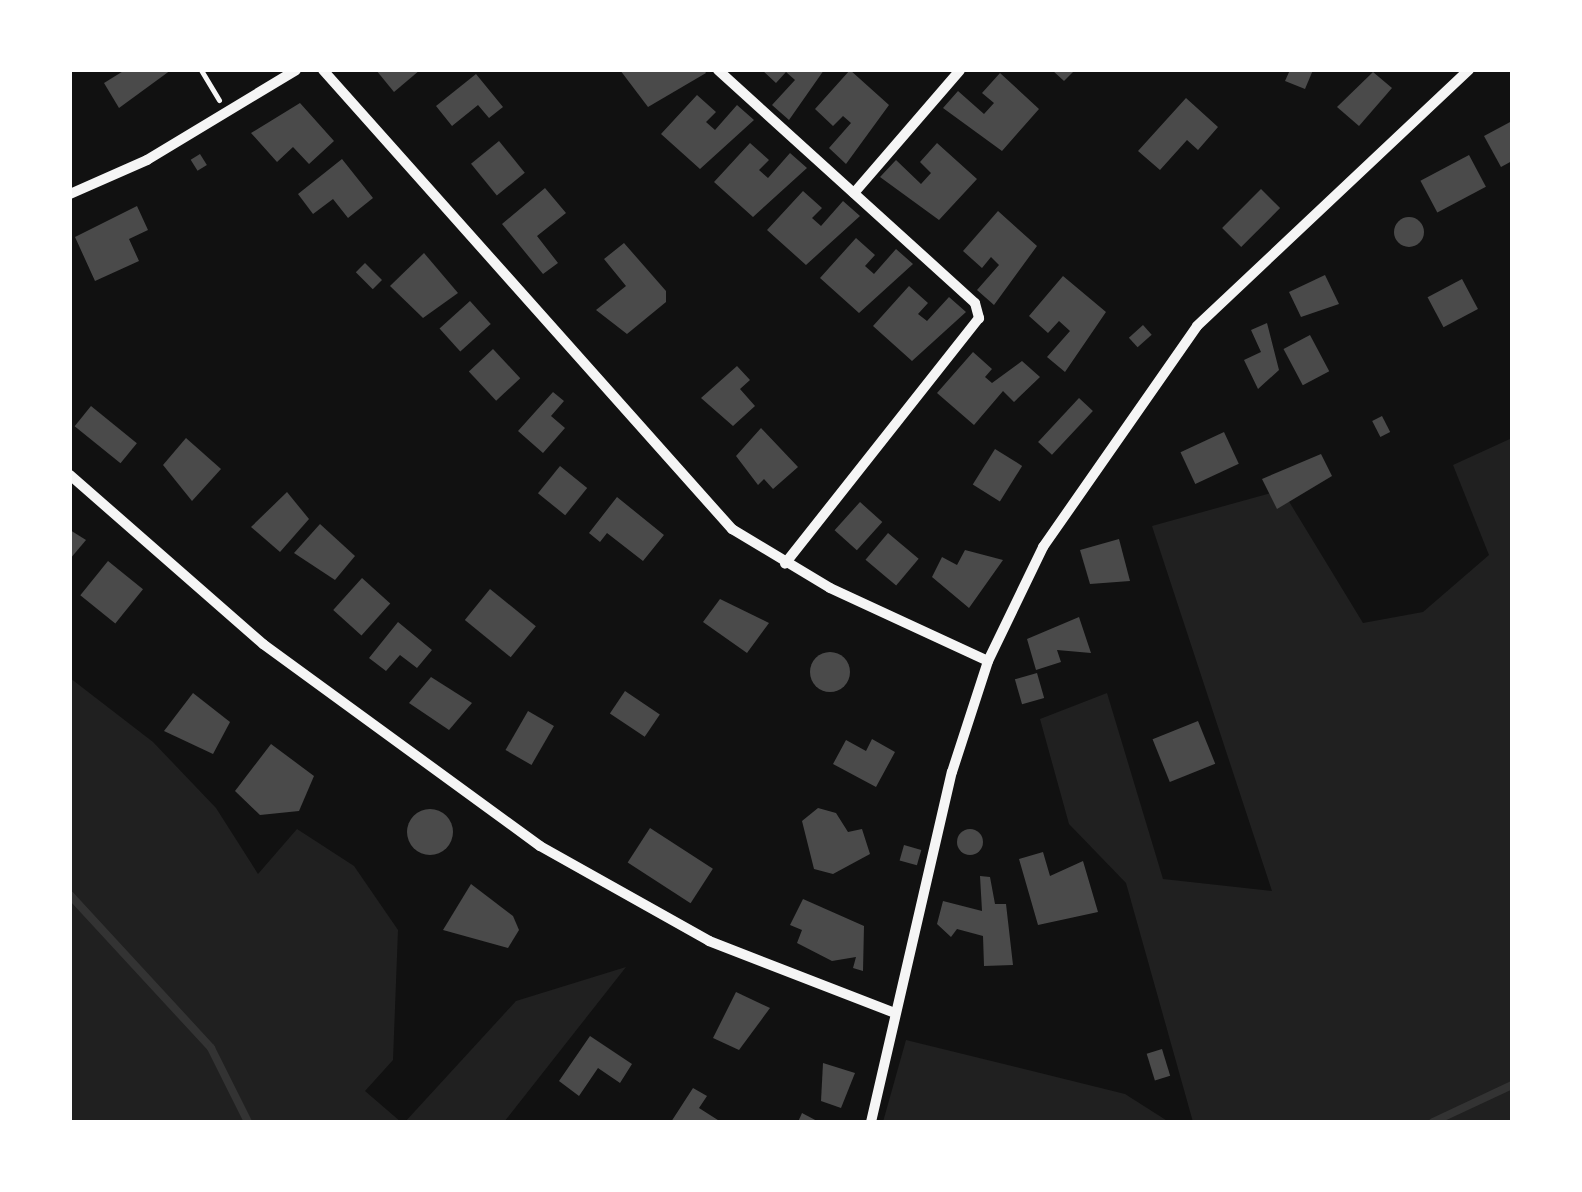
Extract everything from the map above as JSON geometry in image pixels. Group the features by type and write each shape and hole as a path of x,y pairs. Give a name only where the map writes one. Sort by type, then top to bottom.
{"street":[{"path":"70,194 296,70"},
{"path":"323,70 644,441 732,530 785,564 988,661"},
{"path":"718,70 975,303 978,318 785,564"},
{"path":"854,193 960,70"},
{"path":"871,1122 895,1013 988,661 1043,547 1197,326 1469,70"},
{"path":"70,474 262,644 540,846 709,941 895,1013"}],"path":[{"path":"200,70 226,111"}],"shaded area":[{"path":"1512,438 1512,1122 1193,1122 1126,883 1069,824 1040,719 1107,693 1163,879 1272,891 1152,526 1282,490 1363,623 1423,612 1489,555 1453,465"},
{"path":"70,678 153,742 216,808 258,874 297,829 354,866 398,930 393,1060 365,1091 401,1122 70,1122"},
{"path":"626,967 504,1122 405,1122 516,1001"},
{"path":"906,1040 1125,1094 1169,1122 883,1122"}],"building":[{"path":"125,70 171,70 119,108 104,83"},
{"path":"376,70 420,70 394,92"},
{"path":"620,70 704,70 706,73 648,107"},
{"path":"762,70 824,70 789,120 772,105 795,80 786,72 776,83"},
{"path":"850,70 889,105 846,164 829,148 851,123 843,116 833,126 815,109"},
{"path":"1052,70 1075,70 1064,81"},
{"path":"1290,70 1313,70 1305,89 1285,81"},
{"path":"1373,72 1392,88 1359,126 1337,107"},
{"path":"1000,73 1039,109 1002,151 943,108 958,91 984,114 994,103 982,93"},
{"path":"476,74 503,107 489,118 478,105 452,126 436,106"},
{"path":"697,95 716,112 706,122 715,130 737,105 754,120 700,169 661,134"},
{"path":"1186,98 1218,127 1198,150 1187,140 1160,170 1138,151"},
{"path":"300,103 334,141 309,164 293,147 277,162 251,133"},
{"path":"1512,121 1512,161 1501,167 1484,136"},
{"path":"499,141 525,173 497,196 471,164"},
{"path":"750,143 769,160 759,170 768,178 790,153 807,168 753,217 714,182"},
{"path":"937,143 977,179 939,220 880,177 896,160 921,184 931,173 920,162"},
{"path":"200,154 207,165 198,171 191,160"},
{"path":"1469,155 1486,187 1437,213 1420,181"},
{"path":"342,159 373,198 348,218 333,199 313,214 298,194"},
{"path":"545,188 566,213 537,236 558,263 543,274 502,224"},
{"path":"1261,189 1280,208 1241,247 1222,228"},
{"path":"803,191 822,208 812,218 821,226 843,201 860,216 806,265 767,230"},
{"path":"137,206 148,230 129,239 139,261 95,281 75,237"},
{"path":"998,211 1037,246 994,305 977,290 999,265 991,257 982,268 963,251"},
{"path":"1409,217 1420,221 1424,232 1420,243 1409,247 1398,243 1394,232 1398,221"},
{"path":"856,238 875,255 865,266 874,274 896,249 913,264 859,313 820,278"},
{"path":"624,243 666,291 666,302 627,334 596,310 626,286 604,259"},
{"path":"424,253 458,293 423,318 390,286"},
{"path":"365,263 382,280 373,289 356,272"},
{"path":"1325,275 1339,304 1301,317 1289,292"},
{"path":"1063,276 1106,312 1065,372 1047,357 1070,331 1059,321 1048,333 1029,316"},
{"path":"1462,279 1478,309 1444,327 1428,297"},
{"path":"909,286 928,303 918,314 927,321 949,297 966,312 912,361 873,326"},
{"path":"470,301 491,324 460,351 440,328"},
{"path":"1267,323 1279,370 1258,389 1244,360 1261,352 1251,330"},
{"path":"1143,325 1152,335 1138,347 1129,338"},
{"path":"1310,335 1329,371 1303,385 1284,349"},
{"path":"493,349 520,378 496,401 469,372"},
{"path":"973,352 992,369 985,377 992,383 1022,361 1040,377 1014,402 1003,391 974,425 937,393"},
{"path":"737,366 750,380 740,389 755,406 733,426 701,398"},
{"path":"553,392 564,401 551,416 565,428 543,453 518,431"},
{"path":"1079,398 1093,411 1052,455 1038,442"},
{"path":"91,406 137,443 120,463 75,426"},
{"path":"1382,416 1390,432 1380,437 1372,421"},
{"path":"761,428 798,467 773,489 764,479 758,485 736,456"},
{"path":"1224,432 1239,464 1195,484 1180,452"},
{"path":"186,438 221,469 192,501 163,465"},
{"path":"995,449 1022,466 1000,502 973,485"},
{"path":"1321,454 1332,476 1277,509 1262,479"},
{"path":"560,466 587,488 565,515 538,493"},
{"path":"287,492 309,519 280,552 251,527"},
{"path":"617,497 664,535 643,561 607,533 600,542 589,533"},
{"path":"860,502 882,522 857,550 835,530"},
{"path":"320,524 355,556 335,580 294,553"},
{"path":"70,530 86,540 70,559"},
{"path":"888,533 919,559 896,586 866,560"},
{"path":"1119,539 1130,581 1090,584 1080,550"},
{"path":"965,550 1003,560 969,608 932,577 942,557 957,565"},
{"path":"108,561 143,589 115,624 80,595"},
{"path":"362,578 390,603 361,635 333,610"},
{"path":"490,589 536,626 511,657 465,620"},
{"path":"720,599 769,623 747,653 703,622"},
{"path":"1079,617 1091,653 1057,650 1061,662 1036,670 1027,639"},
{"path":"398,622 432,650 417,668 400,655 386,671 369,658"},
{"path":"830,652 844,658 850,672 844,686 830,692 816,686 810,672 816,658"},
{"path":"1037,673 1044,698 1022,704 1015,679"},
{"path":"431,677 472,703 449,730 409,703"},
{"path":"625,691 660,714 645,737 610,713"},
{"path":"193,693 230,722 213,754 164,731"},
{"path":"528,711 554,726 531,765 506,750"},
{"path":"1198,721 1215,764 1170,782 1153,739"},
{"path":"872,739 895,752 876,787 833,764 846,740 866,751"},
{"path":"271,744 314,776 299,811 260,815 235,791"},
{"path":"818,808 836,813 848,832 862,829 870,854 833,874 814,869 802,821"},
{"path":"430,809 446,816 453,832 446,848 430,855 414,848 407,832 414,816"},
{"path":"650,828 713,869 691,903 628,862"},
{"path":"970,829 980,832 980,852 970,855 960,852 957,842 960,832"},
{"path":"904,845 921,850 917,865 900,860"},
{"path":"1043,852 1050,876 1083,861 1098,912 1038,925 1019,859"},
{"path":"980,876 990,877 995,904 1006,904 1013,965 984,966 983,936 957,929 951,937 937,924 943,901 982,911"},
{"path":"471,884 513,916 519,930 508,948 443,930"},
{"path":"803,899 864,926 863,971 853,968 856,957 832,961 797,943 802,930 790,925"},
{"path":"736,992 770,1008 739,1050 713,1038"},
{"path":"590,1036 632,1064 620,1083 598,1068 579,1096 559,1081"},
{"path":"1162,1049 1170,1076 1155,1080 1147,1054"},
{"path":"823,1063 855,1073 841,1108 821,1101"},
{"path":"693,1088 707,1096 699,1108 721,1122 671,1122"},
{"path":"802,1113 819,1122 798,1122"}],"waterway":[{"path":"70,895 211,1048 248,1122"},
{"path":"1433,1122 1512,1085"}]}
